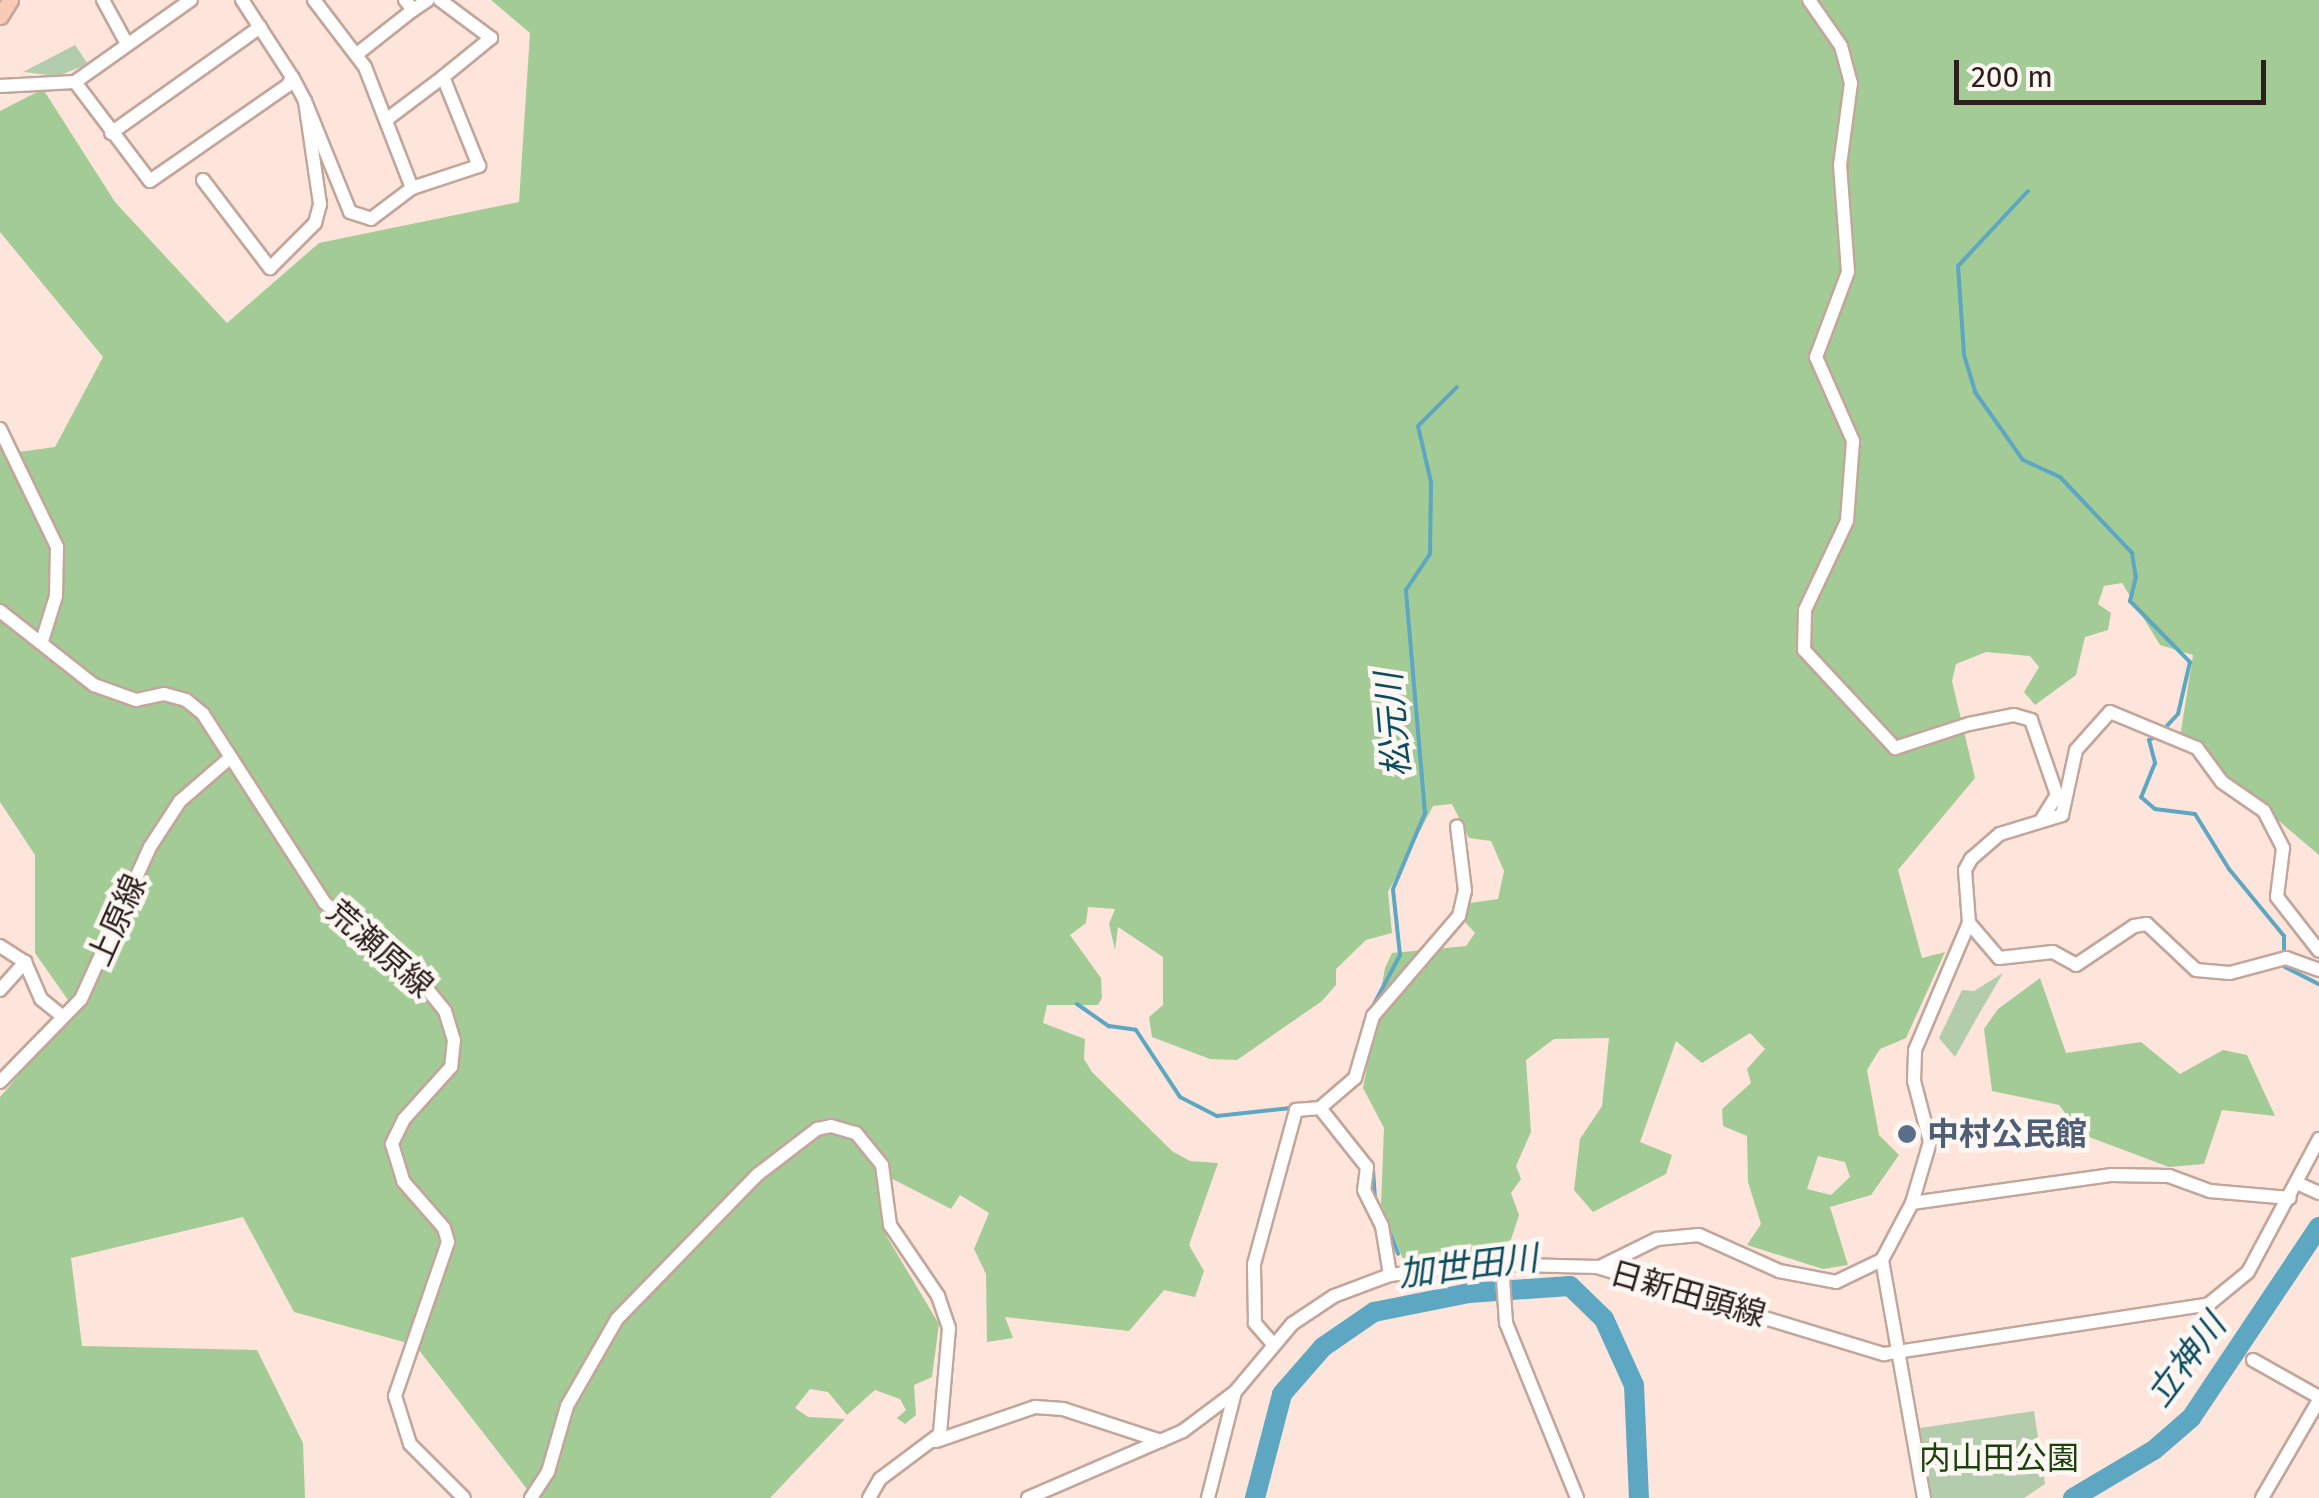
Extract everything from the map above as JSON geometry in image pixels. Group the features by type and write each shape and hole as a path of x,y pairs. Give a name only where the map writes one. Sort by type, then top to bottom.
{"main road":[{"path":"0,16 10,0"}],"street":[{"path":"104,0 127,44"},
{"path":"0,86 75,82 191,0"},
{"path":"242,0 305,101 350,212 371,220 412,188 479,166 442,78"},
{"path":"314,0 357,54 412,188"},
{"path":"357,54 409,5 428,0"},
{"path":"386,120 491,38 440,0"},
{"path":"1809,0 1841,46 1850,83 1840,165 1848,272 1816,357 1852,441 1847,521 1805,610 1801,640 1888,740 1902,749 1969,724 2014,715 2031,720 2057,795 2042,819"},
{"path":"111,134 260,27"},
{"path":"75,82 150,181 292,77"},
{"path":"203,180 260,262 270,268 282,260 315,223 320,204 305,101"},
{"path":"0,429 57,546 56,596 42,641"},
{"name":"荒瀬原線","path":"0,612 42,641 94,686 119,697 186,700 210,722 324,902 366,940 412,969 434,992 450,1028 451,1067 404,1119 392,1144 403,1181 438,1220 448,1242 395,1396 410,1444 461,1497"},
{"path":"1598,1267 1657,1238 1699,1235 1779,1270 1836,1282 1882,1260 1912,1203 1930,1142 1914,1081 1915,1050 1969,923 1965,870 1971,859 2000,834 2067,808 2076,750 2110,712 2175,734 2271,820 2283,848 2277,897 2319,951"},
{"name":"上原線","path":"0,1082 80,999 170,816 231,757"},
{"path":"1273,1344 1255,1323 1254,1264 1296,1110 1320,1108 1355,1078 1374,1016 1459,916 1465,891 1457,826"},
{"path":"1969,923 1999,958 2052,952 2076,965 2134,926 2147,924 2196,970 2230,973 2286,958 2319,970"},
{"path":"0,946 25,962 41,999 63,1017"},
{"path":"0,990 25,962"},
{"path":"1320,1108 1367,1167 1364,1190 1382,1226 1390,1275"},
{"path":"531,1498 548,1472 581,1376 617,1319 757,1175 817,1129 831,1126 856,1133 882,1165 890,1225 938,1296 949,1328 946,1410 934,1442"},
{"name":"日新田頭線","path":"1028,1498 1161,1442 1236,1392 1273,1344 1334,1296 1390,1275 1502,1267 1598,1267 1898,1354 2214,1302 2248,1272 2290,1198 2310,1189 2319,1139"},
{"path":"1912,1203 2112,1175 2170,1176 2210,1192 2290,1198"},
{"path":"1882,1260 1924,1498"},
{"path":"1502,1267 1506,1321 1578,1498"},
{"path":"2253,1360 2319,1399 2262,1498"},
{"path":"1208,1498 1236,1392"},
{"path":"869,1498 880,1478 934,1442 1036,1407 1064,1409 1161,1442"}],"green space":[{"path":"491,0 2319,0 2319,855 2180,737 2193,655 2160,645 2122,583 2104,586 2098,604 2111,613 2108,630 2085,637 2076,675 2035,705 2024,692 2039,667 2030,656 1986,652 1956,664 1952,681 1975,778 1898,870 1922,958 1945,952 1906,1038 1880,1049 1867,1070 1879,1135 1899,1155 1871,1195 1830,1207 1848,1265 1823,1269 1747,1245 1761,1224 1748,1182 1747,1136 1723,1126 1722,1109 1751,1083 1747,1069 1765,1049 1750,1033 1702,1063 1676,1041 1640,1142 1672,1155 1666,1174 1593,1212 1574,1190 1580,1139 1602,1106 1609,1038 1554,1039 1526,1060 1531,1132 1516,1166 1521,1179 1511,1193 1519,1215 1507,1252 1499,1259 1406,1267 1381,1204 1384,1128 1363,1088 1385,968 1392,953 1466,946 1475,933 1464,921 1470,903 1498,899 1504,871 1491,841 1469,838 1452,804 1433,806 1388,892 1392,933 1366,940 1336,969 1336,985 1322,1001 1237,1060 1210,1059 1152,1037 1149,1017 1163,1005 1163,957 1118,927 1115,950 1109,924 1115,909 1088,907 1086,923 1070,935 1101,978 1102,998 1098,1005 1047,1005 1043,1023 1085,1039 1084,1059 1092,1072 1172,1151 1190,1161 1218,1163 1189,1245 1204,1271 1195,1297 1164,1290 1129,1331 1005,1317 1013,1338 987,1342 986,1274 974,1249 989,1213 960,1195 951,1209 875,1170 887,1237 939,1324 932,1377 914,1385 916,1415 905,1424 897,1418 906,1410 900,1399 875,1390 847,1415 828,1392 810,1389 795,1408 808,1417 845,1419 770,1498 534,1498 415,1345 294,1312 243,1217 71,1258 82,1346 257,1350 303,1443 305,1498 0,1498 0,1097 75,1010 35,953 35,855 0,802 0,436 19,452 55,447 103,357 0,232 0,111 43,89 115,202 227,323 319,243 519,202 530,33","holes":["1818,1156 1845,1162 1850,1177 1831,1195 1807,1189"]},
{"path":"75,45 88,64 58,76 23,72"},
{"path":"2003,973 1955,1057 1939,1038 1962,990 1974,991"},
{"path":"2040,978 2066,1053 2141,1042 2180,1074 2223,1050 2247,1055 2275,1116 2222,1110 2204,1164 2169,1167 2081,1134 2059,1105 1992,1091 1984,1029 1998,1009"},
{"name":"内山田公園","path":"2034,1411 2045,1484 2024,1498 1932,1498 1920,1428"}],"waterway":[{"path":"2028,191 1958,266 1964,355 1975,392 2023,460 2060,477 2132,553 2136,577 2130,601 2190,662 2178,714 2167,726"},
{"name":"松元川","path":"1364,1023 1400,955 1393,889 1425,813 1406,590 1430,554 1431,482 1418,426 1457,387"},
{"path":"2157,736 2149,740 2155,763 2141,797 2155,809 2195,814 2229,869 2284,936 2284,953"},
{"path":"2285,967 2319,984"},
{"path":"1077,1004 1109,1026 1136,1030 1180,1097 1217,1116 1291,1108"},
{"name":"松元川","path":"1351,1137 1367,1157"},
{"name":"松元川","path":"1373,1170 1375,1200"},
{"name":"松元川","path":"1386,1222 1398,1254"},
{"name":"立神川","path":"2073,1498 2154,1450 2191,1418 2319,1227"},
{"name":"加世田川","path":"1255,1498 1282,1394 1323,1347 1374,1312 1469,1293 1570,1286 1604,1319 1634,1385 1639,1498"}],"place":[{"name":"中村公民館","path":"1907,1134"}]}
